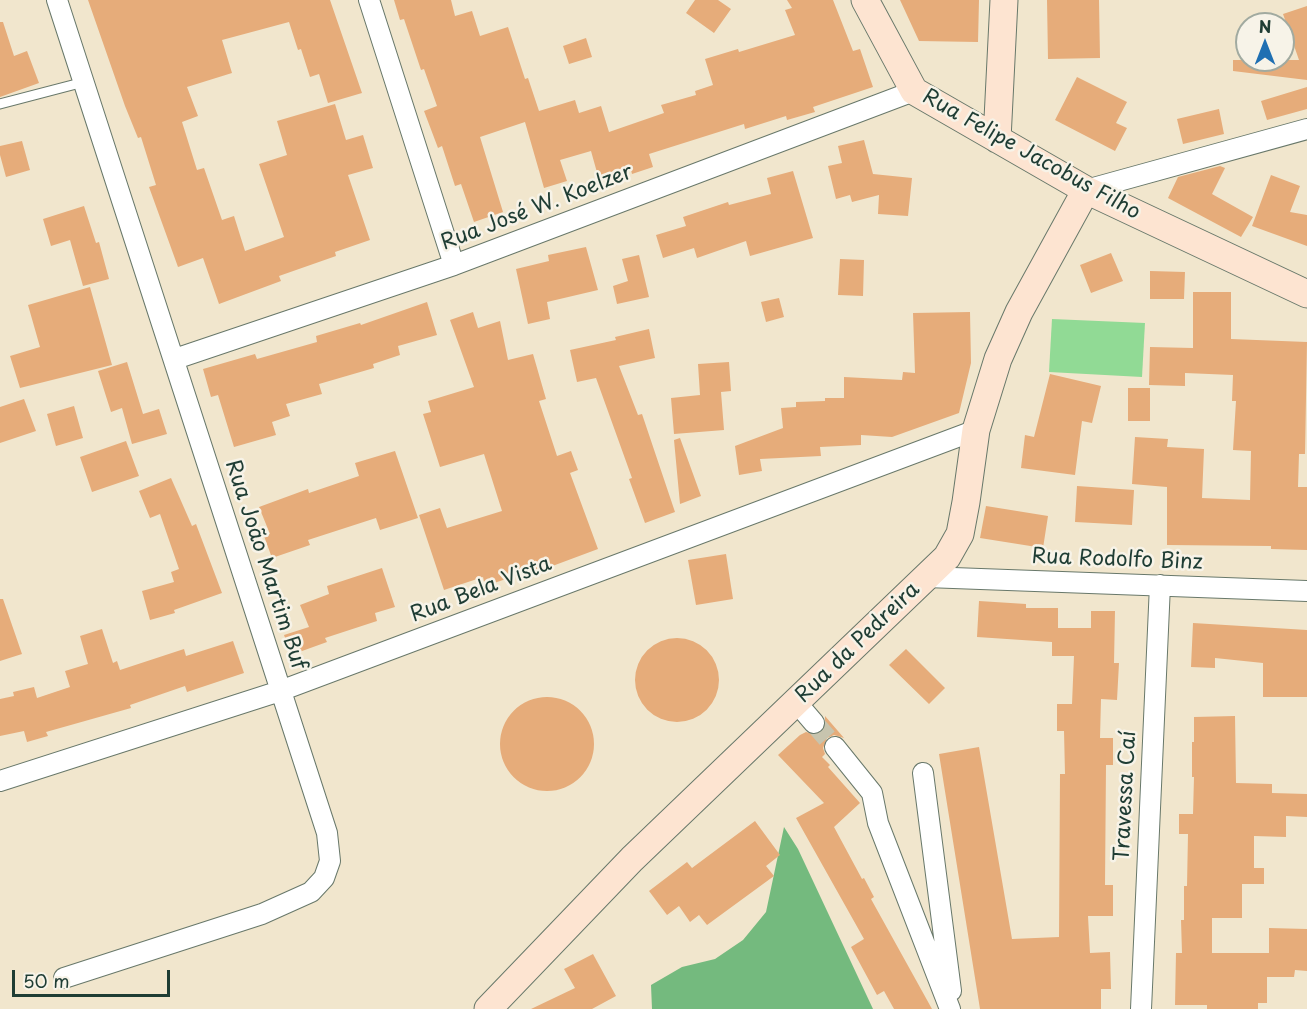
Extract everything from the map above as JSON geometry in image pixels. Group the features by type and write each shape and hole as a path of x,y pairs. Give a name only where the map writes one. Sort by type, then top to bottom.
{"street":[{"name":"Rua João Martim Buf","path":"57,0 327,833 330,861 324,878 311,892 262,914 63,978"},
{"path":"369,0 454,265"},
{"name":"Rua Felipe Jacobus Filho","path":"865,0 914,91 1086,190 1307,294"},
{"path":"998,139 1004,0"},
{"name":"Rua José W. Koelzer","path":"175,359 454,265 914,91"},
{"path":"1086,190 1307,129"},
{"name":"Rua da Pedreira","path":"488,1009 632,859 947,557 960,534 975,430 998,359 1018,312 1086,190"},
{"name":"Rua Bela Vista","path":"0,781 280,691 975,430"},
{"name":"Rua Rodolfo Binz","path":"926,577 1307,591"},
{"name":"Travessa Caí","path":"1141,1009 1160,585"},
{"path":"796,702 814,723"},
{"path":"835,747 872,793 878,823 951,1009"},
{"path":"923,773 951,1009"}],"lane":[{"path":"0,104 84,82"}],"green space":[{"path":"1052,319 1145,323 1142,377 1049,372"},
{"path":"784,827 798,849 873,1009 652,1009 651,985 682,967 715,959 743,940 766,912"}],"building":[{"path":"88,0 330,0 362,93 328,103 319,74 310,77 289,22 222,40 232,73 187,87 198,116 182,122 197,170 204,168 222,220 234,216 245,251 284,237 259,164 287,155 277,121 335,104 346,140 363,135 373,168 348,175 370,240 335,252 336,256 279,276 281,281 219,304 203,258 178,267 149,187 156,185 141,137 138,138 125,106"},
{"path":"394,0 451,0 455,16 472,11 480,36 508,27 525,79 528,78 539,111 575,100 579,113 601,106 609,132 664,113 661,105 696,95 695,91 713,85 705,59 738,49 739,52 795,35 785,10 792,8 787,0 833,0 853,51 860,49 873,87 813,107 815,112 787,120 786,116 745,129 744,124 649,154 653,167 632,174 630,166 598,176 591,151 560,160 567,181 544,188 525,122 480,137 503,212 474,222 461,184 455,186 442,146 438,148 424,111 437,106 424,69 421,70 404,19 400,20"},
{"path":"695,0 718,0 731,9 714,33 686,13"},
{"path":"900,0 979,0 978,42 919,41"},
{"path":"1047,0 1099,0 1100,58 1048,59"},
{"path":"1307,6 1307,80 1241,72 1295,72 1295,60 1299,60 1295,48 1295,12 1289,12"},
{"path":"0,22 3,22 14,56 27,51 39,83 0,97"},
{"path":"586,38 592,57 569,64 563,46"},
{"path":"1077,77 1127,102 1116,123 1127,128 1115,151 1055,120"},
{"path":"1307,87 1307,109 1267,120 1261,101"},
{"path":"1219,109 1224,134 1183,144 1177,119"},
{"path":"864,140 873,174 912,178 908,216 878,214 879,195 852,202 850,195 836,199 828,166 842,163 838,146"},
{"path":"22,141 30,170 6,177 0,146"},
{"path":"1220,166 1225,168 1212,194 1253,217 1241,237 1168,198 1178,177"},
{"path":"793,171 813,238 750,256 746,241 697,258 694,248 663,258 656,235 686,226 683,217 728,202 729,205 771,194 767,178"},
{"path":"1271,175 1300,186 1290,212 1307,215 1307,246 1252,226"},
{"path":"84,206 96,243 99,242 109,279 83,286 70,240 51,246 43,219"},
{"path":"586,247 598,290 547,302 550,319 528,324 516,269 549,261 548,255"},
{"path":"1111,253 1123,281 1091,293 1080,265"},
{"path":"639,255 649,297 617,304 613,286 628,281 622,259"},
{"path":"840,259 864,260 863,296 838,295"},
{"path":"1150,271 1185,272 1184,299 1150,299"},
{"path":"90,287 112,365 20,388 10,356 40,347 28,305"},
{"path":"1193,292 1231,292 1231,339 1307,342 1305,454 1299,454 1298,487 1307,487 1307,550 1271,549 1271,546 1167,545 1167,487 1132,484 1135,437 1168,439 1167,447 1204,449 1202,498 1250,500 1251,451 1233,450 1236,401 1232,401 1233,375 1185,373 1185,386 1149,385 1150,347 1193,348"},
{"path":"779,298 784,317 766,322 761,302"},
{"path":"427,302 437,335 398,346 400,355 373,364 374,368 319,384 322,394 286,404 290,416 272,422 276,435 234,447 218,395 211,397 203,369 255,354 257,359 317,342 316,336 360,323 361,325"},
{"path":"473,312 478,328 500,321 508,360 533,354 546,399 539,401 557,456 571,451 578,470 570,473 598,549 531,574 530,571 485,586 483,577 444,590 419,515 440,508 447,528 502,511 484,454 440,467 423,414 431,412 428,401 474,387 450,320"},
{"path":"970,312 971,363 959,413 892,437 861,435 861,445 820,447 821,456 760,459 762,471 739,475 735,446 783,428 781,408 796,407 796,402 844,398 844,377 902,380 903,372 915,373 913,313"},
{"path":"649,329 655,358 619,366 638,415 642,414 675,512 645,523 629,479 632,478 596,378 577,382 570,350 616,340 615,337"},
{"path":"127,362 143,414 159,409 167,434 132,444 122,408 111,412 98,371"},
{"path":"729,362 731,391 721,392 724,430 674,434 671,398 700,395 698,364"},
{"path":"1050,374 1101,386 1092,423 1082,421 1075,475 1021,468 1025,435 1034,437"},
{"path":"1128,388 1150,388 1150,421 1128,421"},
{"path":"24,399 36,431 0,443 0,407"},
{"path":"74,406 83,438 56,446 47,414"},
{"path":"680,438 701,496 680,504 674,440"},
{"path":"126,441 139,476 92,492 80,457"},
{"path":"395,451 418,518 380,530 376,518 308,540 310,545 272,558 264,536 270,534 259,507 308,489 309,493 359,476 355,463"},
{"path":"171,478 192,526 196,524 222,593 174,610 175,613 150,620 142,591 174,582 171,572 179,569 160,514 150,518 139,491"},
{"path":"1077,486 1134,490 1132,525 1075,522"},
{"path":"986,506 1048,516 1043,548 980,538"},
{"path":"726,554 733,599 696,605 688,560"},
{"path":"382,568 395,607 375,613 377,621 325,638 327,642 291,655 284,635 309,627 300,605 329,594 327,586"},
{"path":"0,599 3,599 22,654 0,661"},
{"path":"979,601 1026,604 1026,608 1058,608 1058,628 1091,628 1091,611 1115,611 1114,663 1119,663 1117,700 1101,699 1100,738 1113,738 1113,765 1106,765 1105,885 1113,885 1113,916 1088,916 1090,953 1110,952 1111,989 1101,989 1101,1009 980,1009 939,754 979,747 1012,939 1059,937 1060,774 1065,774 1064,731 1057,731 1057,704 1072,704 1074,656 1052,656 1052,642 977,637"},
{"path":"1193,623 1307,630 1307,697 1263,697 1263,663 1215,658 1215,668 1191,667"},
{"path":"102,629 113,663 117,661 120,670 184,649 186,656 233,641 244,673 187,692 185,686 130,705 131,708 46,732 48,736 27,742 24,731 0,736 0,699 14,696 13,692 34,687 37,698 70,687 65,671 88,664 80,636"},
{"path":"669,638 685,638 701,645 712,656 719,672 716,696 707,710 685,722 669,722 653,715 642,704 635,688 635,672 642,656 653,645"},
{"path":"906,649 945,688 929,704 889,665"},
{"path":"547,697 565,701 580,711 590,726 594,744 590,762 580,777 565,787 547,791 529,787 514,777 504,762 500,744 504,726 514,711 529,701"},
{"path":"825,716 844,738 834,735 827,738 823,748 825,754 822,757 860,803 834,827 862,879 864,878 874,897 871,899 932,1009 894,1009 884,991 877,995 851,947 864,939 796,818 824,803 778,755 800,735 806,732 816,735 821,732 825,726"},
{"path":"1235,716 1236,783 1272,784 1272,793 1307,794 1307,817 1286,816 1286,837 1254,836 1254,868 1264,868 1264,884 1242,884 1242,918 1212,918 1212,953 1269,953 1269,928 1307,929 1307,971 1295,970 1294,977 1267,977 1267,1003 1258,1003 1258,1009 1207,1009 1207,1005 1175,1005 1176,953 1182,953 1181,920 1184,920 1184,886 1187,886 1188,834 1179,834 1179,814 1193,814 1194,717"},
{"path":"755,821 780,855 766,866 774,876 707,925 699,915 690,922 679,906 667,915 649,891 687,862 692,868"},
{"path":"593,954 616,996 592,1009 531,1009 575,988 564,969"}],"tunnel":[{"path":"814,723 835,747"}]}
